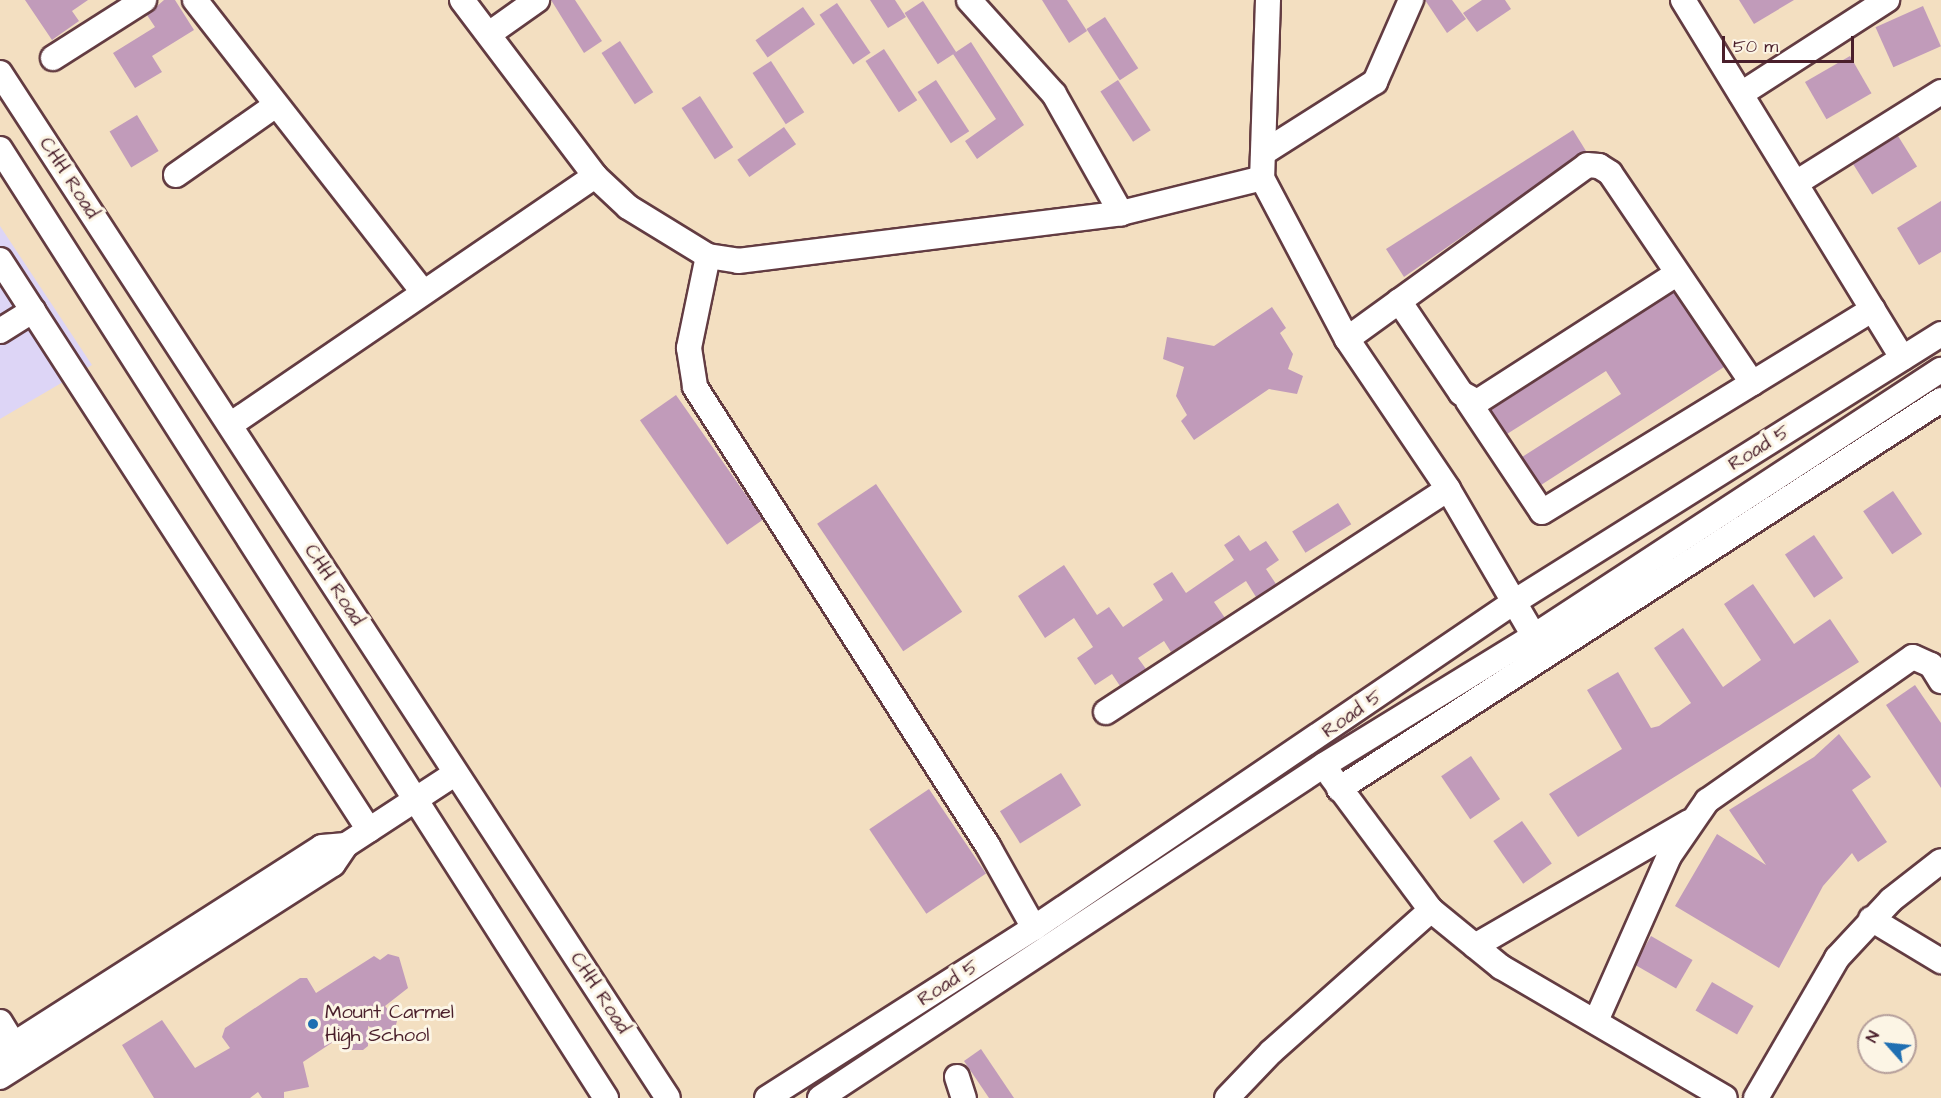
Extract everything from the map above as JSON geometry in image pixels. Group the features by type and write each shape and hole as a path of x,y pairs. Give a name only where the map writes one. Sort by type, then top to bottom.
{"street":[{"path":"53,58 144,0"},
{"path":"195,0 423,292"},
{"path":"462,0 595,176 628,207 708,255 761,259 1121,213 1262,178"},
{"path":"489,34 537,0"},
{"path":"969,0 1054,94 1121,213"},
{"path":"1268,0 1262,178 1347,339 1448,489 1534,636"},
{"path":"1263,153 1371,86 1411,0"},
{"path":"1683,0 1902,358"},
{"path":"1741,94 1887,0"},
{"name":"CHH Road","path":"0,73 668,1098"},
{"path":"1796,183 1941,92"},
{"path":"176,175 276,105"},
{"path":"0,149 606,1098"},
{"path":"1347,339 1587,165 1610,173 1676,274 1752,383"},
{"path":"230,425 595,176"},
{"path":"708,255 689,348 695,387 1034,928"},
{"path":"3,270 33,310 369,830"},
{"path":"1468,401 1477,402 1676,274"},
{"path":"1399,301 1542,512 1873,309"},
{"path":"0,331 33,310"},
{"name":"Road 5","path":"767,1098 1034,928 1515,602 1941,334"},
{"name":"Road 5","path":"820,1098 1324,765 1534,636 1941,370"},
{"path":"1339,789 1941,400"},
{"path":"1106,712 1448,489"},
{"path":"1475,946 1689,822 1724,787 1913,657 1931,664 1941,681"},
{"path":"1310,743 1339,789 1431,910 1475,946 1725,1098"},
{"path":"0,1077 13,1053 333,864 346,845 456,773"},
{"path":"1596,1021 1689,822"},
{"path":"1756,1098 1815,989 1871,919 1941,861"},
{"path":"1227,1098 1270,1052 1431,910"},
{"path":"1871,919 1941,961"},
{"path":"0,1022 13,1053"}],"shaded area":[{"path":"0,226 92,365 0,419"}],"building":[{"path":"25,0 88,0 72,11 79,21 52,40"},
{"path":"164,0 175,0 194,30 152,56 162,72 135,88 113,53 155,27 147,15"},
{"path":"551,0 575,0 602,41 584,53"},
{"path":"870,0 895,0 906,17 888,28"},
{"path":"1042,0 1067,0 1087,31 1069,43"},
{"path":"1425,0 1452,0 1466,19 1447,33"},
{"path":"1482,0 1505,0 1511,9 1477,32 1463,13"},
{"path":"1739,0 1794,0 1754,24"},
{"path":"923,1 956,52 938,64 905,13"},
{"path":"837,3 871,53 853,64 820,15"},
{"path":"1923,6 1941,46 1893,67 1875,27"},
{"path":"803,7 815,24 768,57 755,40"},
{"path":"1105,17 1138,68 1120,80 1087,29"},
{"path":"620,41 653,92 635,104 602,53"},
{"path":"971,42 1024,125 977,159 965,141 996,119 953,54"},
{"path":"884,49 917,100 899,112 866,61"},
{"path":"1850,56 1872,93 1826,119 1805,82"},
{"path":"771,61 804,112 786,124 753,73"},
{"path":"936,80 969,131 951,143 918,92"},
{"path":"1118,80 1151,130 1133,142 1100,91"},
{"path":"700,96 733,147 715,159 682,108"},
{"path":"137,115 159,151 131,167 110,131"},
{"path":"784,127 796,144 749,177 737,160"},
{"path":"1573,130 1586,151 1404,277 1386,249"},
{"path":"1898,136 1917,167 1872,195 1853,164"},
{"path":"1941,201 1941,252 1919,265 1897,228"},
{"path":"1674,292 1724,367 1541,485 1522,457 1621,394 1606,371 1507,434 1491,410"},
{"path":"1272,307 1286,328 1280,333 1293,354 1288,369 1303,376 1297,394 1269,389 1194,440 1181,421 1187,415 1176,396 1184,367 1163,359 1167,337 1214,346"},
{"path":"676,395 763,520 727,545 640,420"},
{"path":"876,484 962,612 903,651 817,524"},
{"path":"1893,491 1922,534 1892,554 1863,511"},
{"path":"1338,503 1351,524 1305,553 1292,532"},
{"path":"1239,535 1250,551 1266,541 1279,560 1266,569 1276,584 1256,597 1246,581 1214,602 1225,618 1171,652 1164,641 1138,658 1146,669 1120,686 1112,674 1095,685 1077,658 1093,647 1074,618 1045,638 1018,596 1064,565 1097,615 1109,607 1123,627 1163,600 1153,584 1172,572 1186,593 1234,560 1224,545"},
{"path":"1814,535 1843,578 1814,598 1785,555"},
{"path":"1753,584 1794,644 1830,619 1859,662 1578,837 1549,794 1622,749 1587,690 1618,672 1651,728 1659,726 1691,703 1654,648 1683,628 1723,687 1761,660 1724,604"},
{"path":"1915,685 1941,723 1941,788 1886,705"},
{"path":"1839,734 1871,777 1852,790 1887,842 1858,862 1852,853 1823,886 1779,968 1675,906 1717,834 1766,865 1729,810 1814,757"},
{"path":"1471,756 1500,799 1470,819 1441,776"},
{"path":"1061,773 1081,805 1020,843 1000,811"},
{"path":"929,789 986,874 926,914 869,829"},
{"path":"1522,821 1552,864 1523,884 1493,841"},
{"path":"1651,936 1693,960 1676,989 1634,965"},
{"name":"Mount Carmel High School","path":"388,954 399,957 408,988 385,1006 397,1021 394,1032 386,1035 368,1026 368,1046 363,1050 352,1050 342,1036 303,1062 309,1087 284,1092 284,1098 262,1098 258,1092 250,1098 154,1098 122,1045 162,1020 195,1068 230,1048 222,1037 225,1028 300,978 307,978 316,993 374,956 380,960"},
{"path":"1712,982 1754,1006 1737,1035 1696,1011"},
{"path":"981,1049 1014,1098 989,1098 964,1061"}],"place":[{"name":"Mount Carmel High School","path":"313,1024"}]}
